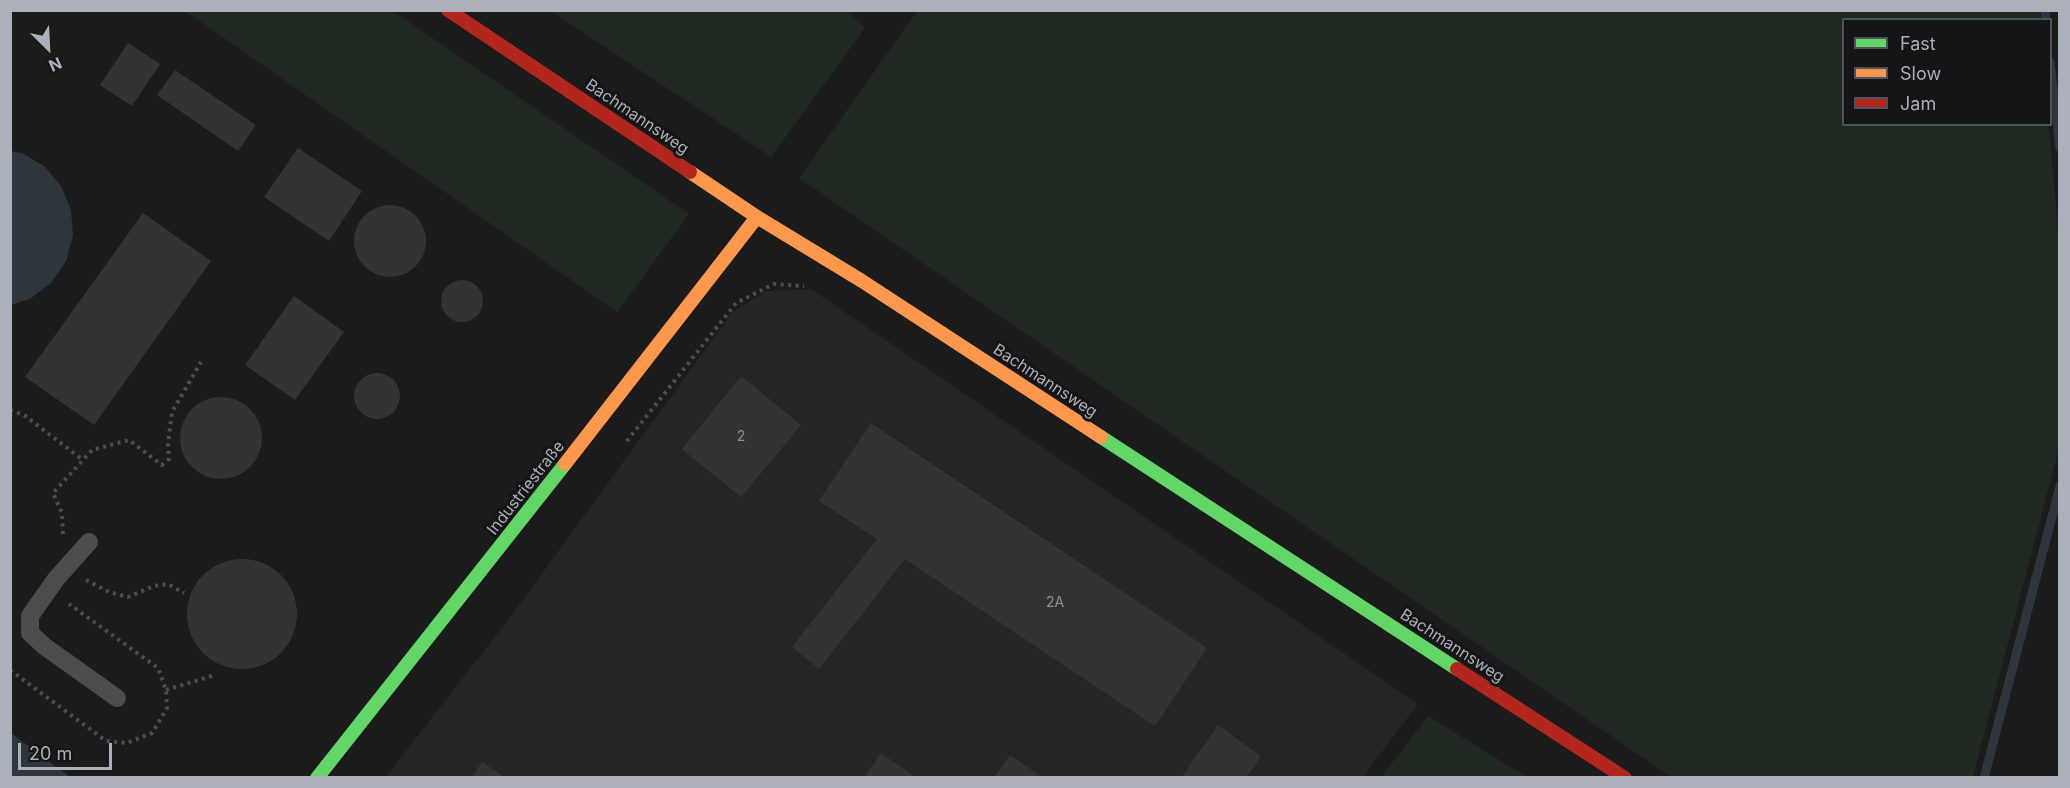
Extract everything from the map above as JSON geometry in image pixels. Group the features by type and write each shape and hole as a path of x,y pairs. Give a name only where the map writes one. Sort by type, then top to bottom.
{"street":[{"name":"Bachmannsweg","path":"448,10 757,217 862,281 1625,777"},
{"name":"Industriestraße","path":"317,777 757,217"}],"lane":[{"path":"89,542 30,616 30,633 44,646 117,698"}],"path":[{"path":"624,445 736,303 774,284 806,286"},
{"path":"184,593 168,584 154,586 128,597 90,584 52,554 63,538 62,513 53,493 92,450 129,440 162,465 168,459 172,412 201,362"},
{"path":"10,410 24,415 83,460"},
{"path":"166,690 215,675"}],"shaded area":[{"path":"918,10 2040,11 2041,18 1842,18 1842,126 2049,126 2060,254 2059,448 1973,777 1671,777 799,178"},
{"path":"185,11 393,11 689,214 617,312"},
{"path":"551,11 848,11 865,28 771,157"},
{"path":"11,151 22,153 44,166 61,186 71,210 73,236 66,261 51,283 30,299 11,305"},
{"path":"811,289 1418,704 1363,777 385,778 508,620 732,313 766,291"},
{"path":"1428,716 1527,777 1381,777"},
{"path":"11,733 70,777 11,777"}],"building":[{"path":"128,43 160,64 132,106 100,85"},
{"path":"175,70 256,125 238,151 157,95"},
{"path":"298,148 362,191 329,241 264,197"},
{"path":"390,205 404,208 416,215 423,227 426,241 423,255 416,267 404,274 390,277 376,274 364,267 357,255 354,241 357,227 364,215 376,208"},
{"path":"143,213 211,261 94,425 25,377"},
{"path":"462,280 477,286 483,301 477,316 462,322 447,316 441,301 447,286"},
{"path":"294,296 344,332 295,400 245,365"},
{"path":"377,373 393,380 400,396 393,412 377,419 361,412 354,396 361,380"},
{"path":"741,376 801,425 741,497 682,449"},
{"path":"221,397 237,400 250,409 259,422 262,438 259,454 250,467 237,476 221,479 205,476 192,467 183,454 180,438 183,422 192,409 205,400"},
{"path":"871,423 1207,648 1155,726 905,559 819,669 792,647 877,539 819,501"},
{"path":"242,559 263,563 281,575 293,593 297,614 293,635 281,653 263,665 242,669 221,665 203,653 191,635 187,614 191,593 203,575 221,563"},
{"path":"1218,725 1261,756 1246,778 1181,778"},
{"path":"881,753 916,778 869,778 866,775"},
{"path":"1010,755 1044,778 994,778"},
{"path":"482,762 506,778 471,778"}],"waterway":[{"path":"2045,10 2046,18"},
{"path":"2052,79 2060,148"},
{"path":"1984,778 2060,486"}],"traffic: fast":[{"path":"1101,437 1457,669"},
{"path":"317,778 565,464"}],"traffic: slow":[{"path":"690,172 1101,437"},
{"path":"565,464 757,217"}],"traffic: jam":[{"path":"448,10 690,172"},
{"path":"1457,669 1625,778"}]}
